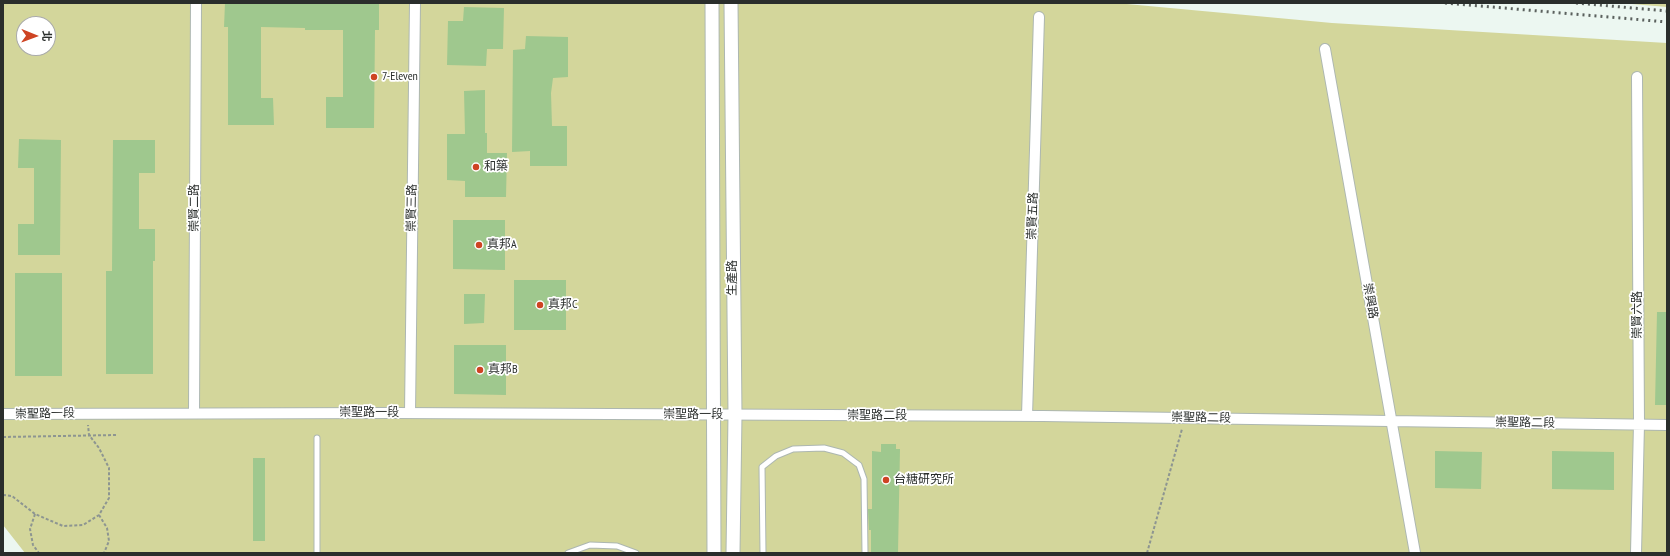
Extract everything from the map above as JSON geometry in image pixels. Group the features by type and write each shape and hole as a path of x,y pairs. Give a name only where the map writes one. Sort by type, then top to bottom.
{"street":[{"name":"崇賢二路","path":"194,413 196,3"},
{"name":"崇賢三路","path":"410,413 415,3"},
{"name":"生產路","path":"712,3 714,553"},
{"name":"生產路","path":"731,3 735,415 733,553"},
{"name":"崇賢五路","path":"1026,416 1039,17"},
{"name":"崇興路","path":"1325,49 1415,553"},
{"name":"崇賢六路","path":"1636,553 1639,424 1637,77"},
{"name":"崇聖路一段","path":"3,414 410,413 735,415"},
{"name":"崇聖路二段","path":"735,415 1026,416 1667,425"}],"lane":[{"path":"317,438 318,553"},
{"path":"763,553 762,467 776,456 793,449 824,448 843,453 859,465 864,479 865,553"},
{"path":"568,553 590,545 617,546 636,553"}],"path":[{"path":"3,494 12,496 35,514 63,526 84,525 99,515 109,498 109,468 99,448 89,435 87,414"},
{"path":"1147,553 1185,418"},
{"path":"3,437 117,435"},
{"path":"35,514 30,529 33,545 39,553"},
{"path":"99,515 107,528 109,540 104,553"}],"green space":[{"path":"3,3 1116,3 1332,23 1667,43 1667,553 25,553 3,525"},
{"path":"1620,3 1667,3 1667,7"}],"building":[{"path":"225,3 379,3 379,30 375,30 374,128 326,128 326,97 343,97 343,30 305,30 305,28 261,27 261,98 273,98 274,125 228,125 228,27 224,27"},
{"path":"464,7 504,8 503,49 487,49 486,66 447,65 448,21 463,21"},
{"path":"526,36 568,37 568,77 553,78 551,93 552,126 567,126 567,166 530,166 530,151 512,152 513,50 525,49"},
{"name":"和築","path":"485,90 485,133 487,133 487,153 507,153 506,197 465,197 465,181 447,180 447,134 465,134 464,91"},
{"path":"19,139 61,140 60,255 18,255 18,224 34,224 34,168 18,168"},
{"path":"113,140 155,140 155,173 139,173 139,229 155,229 155,261 153,261 153,374 106,374 106,271 112,271"},
{"name":"真邦A","path":"453,220 505,220 505,270 453,269"},
{"path":"15,273 62,273 62,376 15,376"},
{"name":"真邦C","path":"514,280 566,280 566,330 514,330"},
{"path":"464,294 485,294 484,323 464,324"},
{"path":"1657,312 1667,312 1667,405 1655,405"},
{"name":"真邦B","path":"454,345 506,345 506,395 454,394"},
{"name":"台糖研究所","path":"881,444 896,444 896,449 900,449 898,553 871,553 871,530 869,530 868,509 872,509 872,451 881,452"},
{"path":"1435,451 1482,452 1481,489 1435,488"},
{"path":"1552,451 1614,452 1614,490 1552,489"},
{"path":"253,458 265,458 265,541 253,541"}],"railway":[{"path":"1445,3 1667,22"},
{"path":"1576,3 1667,11"}],"place":[{"name":"7-Eleven","path":"374,77"},
{"name":"和築","path":"476,167"},
{"name":"真邦A","path":"479,245"},
{"name":"真邦C","path":"540,305"},
{"name":"真邦B","path":"480,370"},
{"name":"台糖研究所","path":"886,480"}]}
